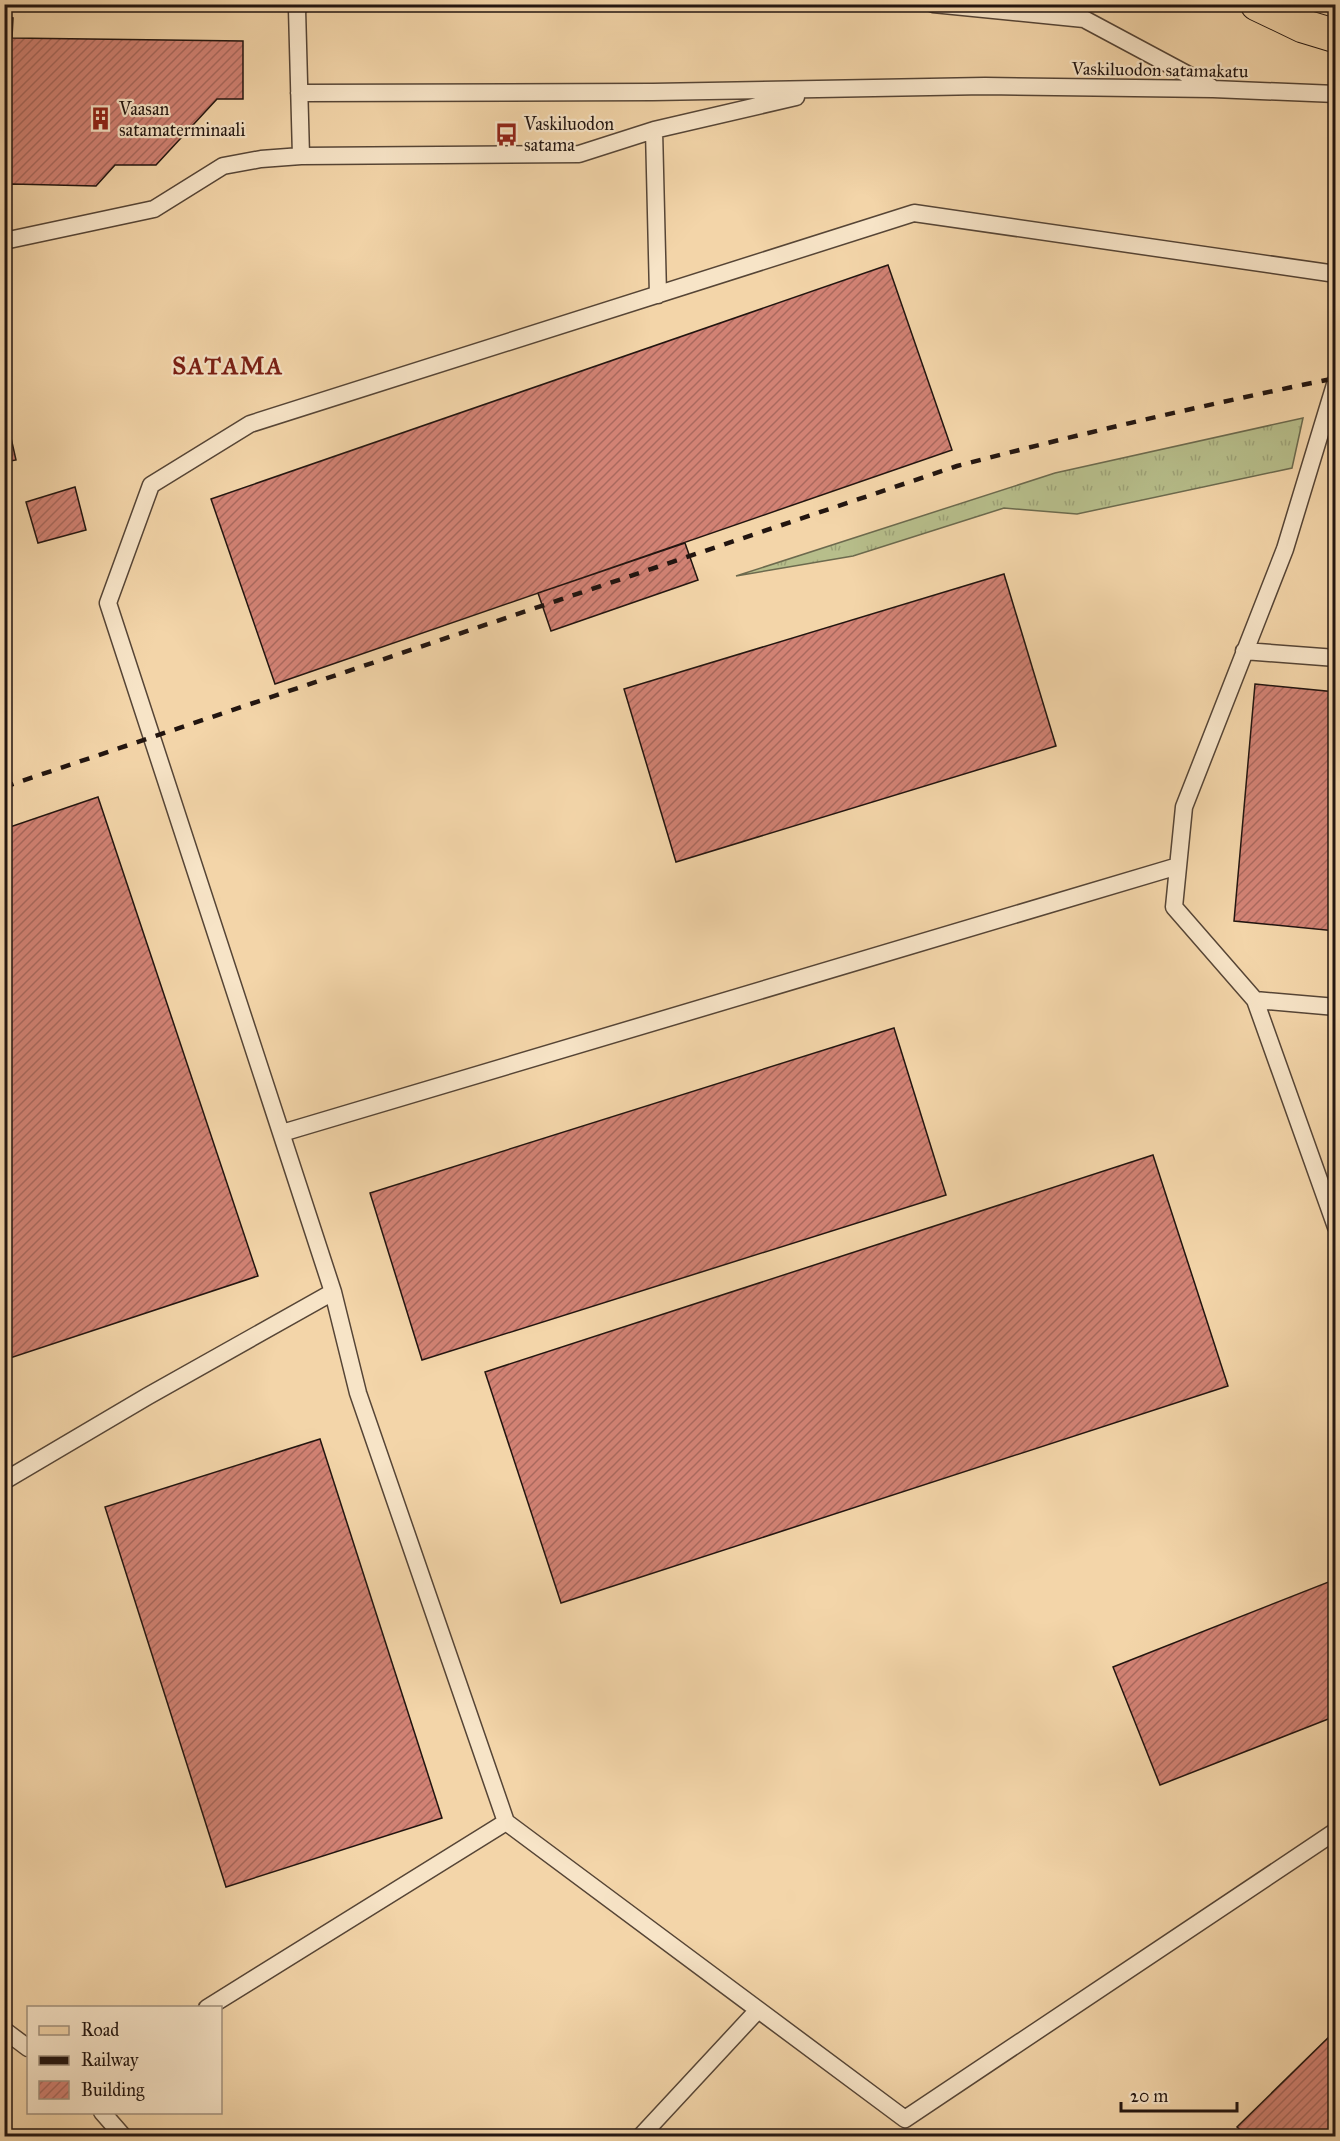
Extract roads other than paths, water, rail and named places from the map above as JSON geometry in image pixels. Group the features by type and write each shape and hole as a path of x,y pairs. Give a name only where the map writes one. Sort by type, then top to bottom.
{"main road":[{"path":"1257,4 1302,26 1335,36"}],"lane":[{"path":"301,156 297,9 302,4"},
{"path":"933,4 1084,19 1213,88"},
{"name":"Vaskiluodon satamakatu","path":"829,89 985,86 1213,88 1335,94"},
{"path":"299,93 829,89"},
{"path":"4,241 154,208 223,166 261,159 301,156 579,154 654,130 829,89"},
{"path":"654,130 658,295"},
{"path":"1335,274 914,213 250,424 151,485 108,603 333,1292 358,1393 506,1822 905,2119 1335,1830"},
{"path":"1335,381 1285,549 1184,807 1174,907 1255,1000 1335,1227"},
{"path":"1244,651 1335,658"},
{"path":"282,1133 1179,866"},
{"path":"1255,1000 1335,1007"},
{"path":"4,1481 148,1396 333,1292"},
{"path":"209,2006 506,1822"},
{"path":"641,2136 758,2010"},
{"path":"4,2030 27,2047"},
{"path":"104,2114 123,2136"}],"railway":[{"path":"4,787 957,466 1146,419 1336,378"}],"place":[{"name":"Vaasan satamaterminaali","path":"101,119"},
{"name":"Vaskiluodon satama","path":"506,134"}],"district":[{"name":"SATAMA","path":"228,366"}]}
